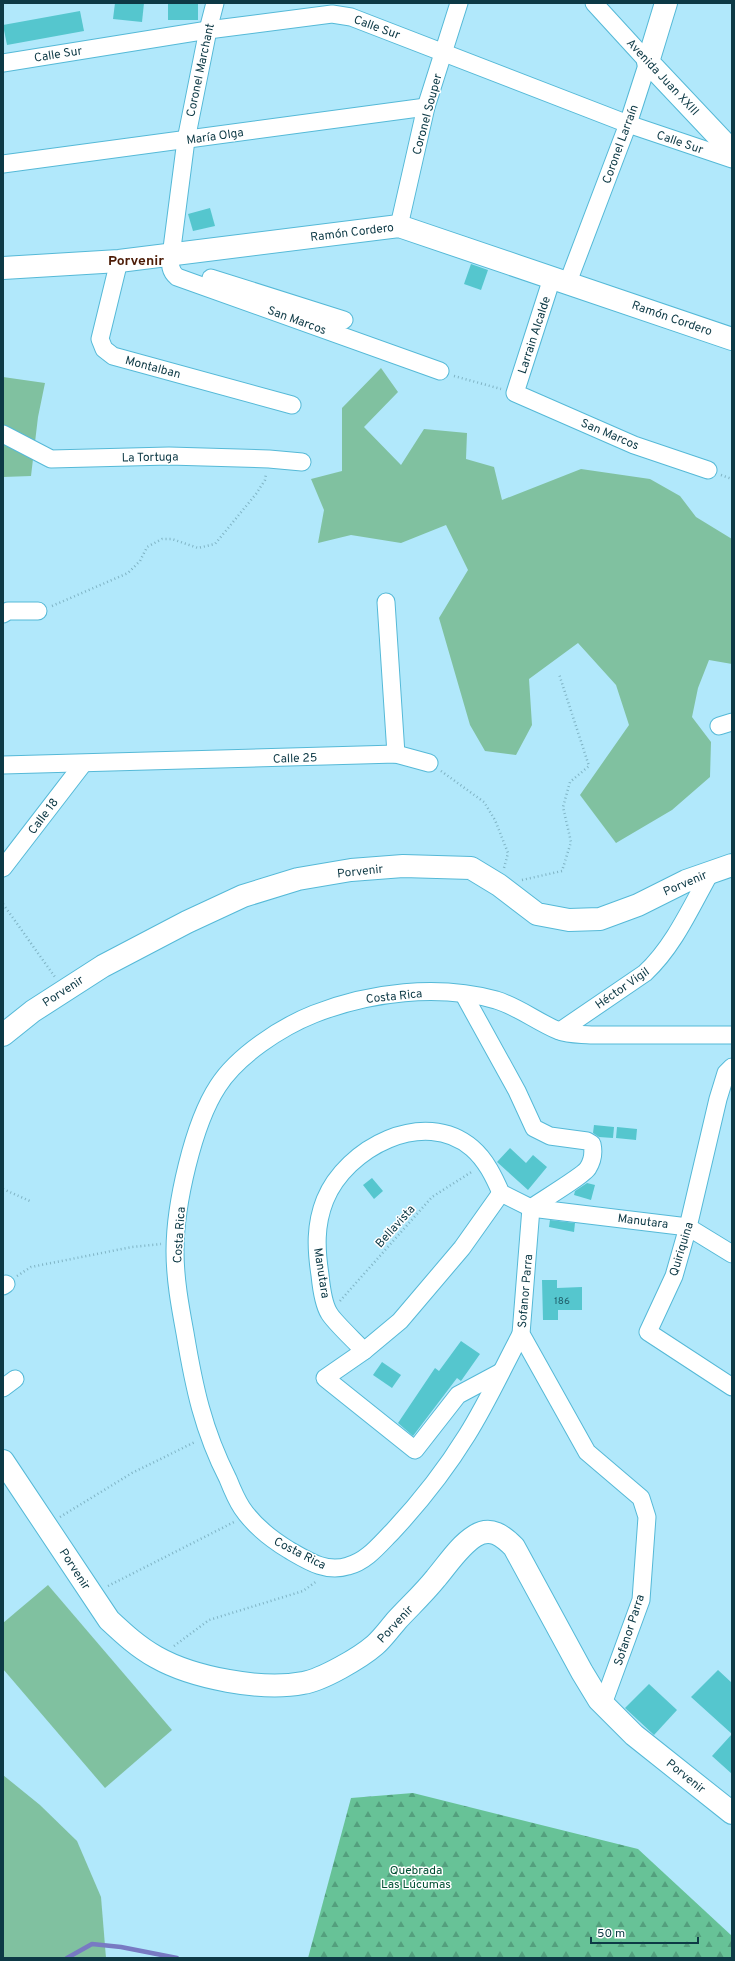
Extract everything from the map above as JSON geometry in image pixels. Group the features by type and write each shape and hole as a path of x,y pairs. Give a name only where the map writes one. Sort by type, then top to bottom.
{"street":[{"name":"Coronel Marchant","path":"171,261 186,140 208,30 215,3"},
{"name":"Coronel Souper","path":"399,226 426,107 459,3"},
{"name":"Avenida Juan XXIII","path":"594,3 732,150"},
{"name":"Coronel Larraín","path":"560,280 628,124 666,3"},
{"name":"Calle Sur","path":"3,63 208,30 332,14 351,16 628,124 732,159"},
{"name":"María Olga","path":"3,164 426,107"},
{"name":"Ramón Cordero","path":"3,265 119,261 171,261 399,226 732,339"},
{"name":"Montalban","path":"119,261 100,339 104,349 113,356 292,405"},
{"path":"171,261 250,290 344,320"},
{"name":"San Marcos","path":"171,261 172,273 177,277 440,371"},
{"name":"Larrain Alcalde","path":"515,393 560,280"},
{"name":"San Marcos","path":"515,393 634,445 708,470"},
{"name":"La Tortuga","path":"3,434 51,459 170,456 269,458 302,462"},
{"path":"386,602 396,754"},
{"path":"5,610 38,611"},
{"name":"Calle 25","path":"3,765 83,764 396,754 429,763"},
{"name":"Calle 18","path":"3,868 83,764"},
{"name":"Porvenir","path":"3,1035 33,1011 103,966 186,922 243,896 298,879 351,870 403,866 471,868 499,885 537,914 569,920 600,919 638,905 686,881 732,865"},
{"name":"Héctor Vigil","path":"560,1031 645,973 657,962 670,944 710,873"},
{"name":"Costa Rica","path":"521,1334 466,1436 411,1511 368,1556 349,1566 326,1569 269,1537 242,1508 208,1435 192,1377 178,1293 176,1242 184,1178 196,1136 208,1104 219,1084 241,1058 274,1035 312,1014 362,999 408,994 445,992 497,1001 525,1012 560,1031 590,1035 732,1035"},
{"path":"464,995 517,1091 534,1128 550,1136 587,1141 592,1144 594,1151 593,1158 588,1170 531,1208"},
{"name":"Quiriquina","path":"732,1067 726,1073 718,1099 688,1227 674,1276 648,1332 732,1387"},
{"name":"Manutara","path":"364,1351 329,1313 316,1254 317,1228 325,1199 339,1178 357,1157 378,1144 404,1133 429,1130 451,1136 472,1148 492,1173 501,1193 531,1208 688,1227 732,1254"},
{"path":"501,1193 462,1248 400,1321 364,1351 325,1378 415,1450 458,1395 501,1372"},
{"name":"Sofanor Parra","path":"531,1208 521,1334 588,1452 641,1498 647,1516 641,1600 603,1704"},
{"name":"Porvenir","path":"3,1461 47,1525 91,1594 109,1620 120,1631 131,1641 157,1658 189,1671 236,1682 271,1686 305,1683 336,1670 375,1645 436,1579 460,1549 476,1535 485,1532 495,1532 504,1536 514,1547 582,1672 603,1704 634,1735 732,1813"}],"path":[{"path":"440,371 474,383 515,393"},
{"path":"38,611 66,601 128,573 140,561 147,547 162,539 172,539 198,548 215,544 262,485 265,480 269,458"},
{"path":"429,763 484,802 495,820 508,852 499,885 562,871 571,842 563,807 570,782 589,766 559,674"},
{"path":"3,904 65,990"},
{"name":"Bellavista","path":"329,1313 432,1197 485,1163"},
{"path":"3,1189 32,1202"},
{"path":"4,1285 31,1266 132,1247 176,1242"},
{"path":"47,1525 132,1473 208,1435"},
{"path":"91,1594 248,1514"},
{"path":"157,1658 209,1620 303,1591 333,1568"}],"green space":[{"path":"381,368 398,392 364,427 401,465 424,429 467,433 466,459 494,467 502,500 581,469 650,479 680,496 696,517 732,539 732,664 709,660 698,688 692,717 711,742 710,777 672,810 616,843 580,795 629,725 616,685 578,643 529,679 532,725 516,755 485,751 470,725 439,618 468,570 446,525 401,543 351,535 318,543 324,510 311,479 342,471 342,408"},
{"path":"3,377 45,383 38,417 31,476 3,477"},
{"path":"48,1585 172,1730 105,1788 3,1669 3,1623"},
{"path":"3,1775 40,1805 77,1841 101,1897 106,1958 3,1958"},
{"name":"Quebrada Las Lúcumas","path":"413,1793 638,1849 732,1936 732,1958 308,1958 351,1798"}],"building":[{"path":"115,3 144,3 142,22 113,19"},
{"path":"168,3 198,3 198,20 168,20"},
{"path":"80,11 84,31 7,45 3,25"},
{"path":"210,208 215,226 193,231 188,214"},
{"path":"471,264 488,270 481,290 464,284"},
{"path":"594,1125 614,1127 613,1138 599,1137 593,1133"},
{"path":"617,1127 637,1129 636,1140 616,1138"},
{"path":"510,1148 526,1163 533,1155 547,1167 528,1190 497,1162"},
{"path":"372,1178 383,1191 374,1199 363,1185"},
{"path":"587,1183 595,1185 591,1200 574,1195 575,1191"},
{"path":"550,1220 575,1223 574,1232 549,1227"},
{"path":"542,1280 557,1280 557,1288 582,1287 582,1310 558,1310 558,1320 543,1320"},
{"path":"461,1341 480,1354 461,1381 457,1378 413,1436 398,1423 435,1368 439,1371"},
{"path":"382,1362 401,1375 392,1388 373,1375"},
{"path":"718,1670 732,1683 732,1734 691,1697"},
{"path":"649,1684 677,1710 654,1735 625,1708"},
{"path":"732,1734 732,1774 712,1756"}],"waterway":[{"path":"67,1958 92,1944 121,1947 177,1958"}],"district":[{"name":"Porvenir","path":"136,260"}]}
